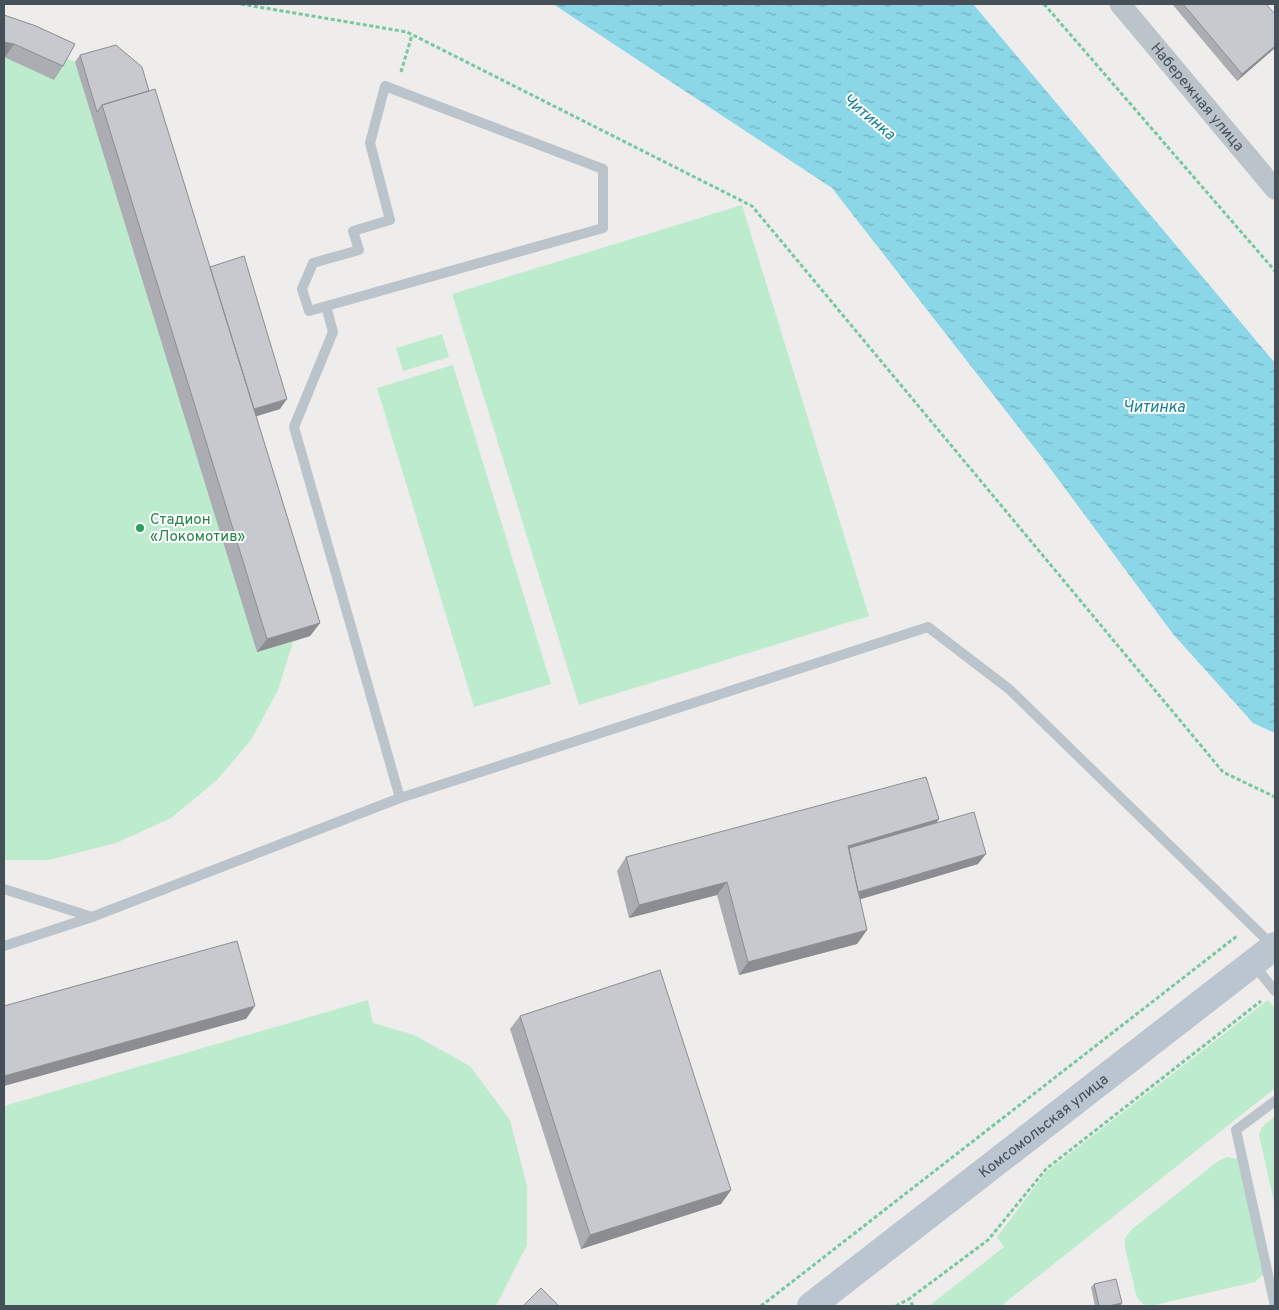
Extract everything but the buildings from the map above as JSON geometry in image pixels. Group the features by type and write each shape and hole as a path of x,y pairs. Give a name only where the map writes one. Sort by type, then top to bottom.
{"main road":[{"name":"Комсомольская улица","path":"811,1306 1275,947"}],"street":[{"name":"Набережная улица","path":"1120,4 1275,189"}],"lane":[{"path":"385,86 396,90 603,169 603,228 309,311 302,289 313,263 359,250 353,231 390,220 370,143 385,86"},
{"path":"326,306 333,332 294,427 400,798"},
{"path":"4,946 92,917 400,798 928,628 1009,688 1275,947"},
{"path":"4,889 92,917"},
{"path":"1253,964 1275,991"},
{"path":"1275,1101 1236,1130 1275,1306"}],"path":[{"path":"241,4 407,32 752,206 1223,772 1275,797"},
{"path":"1044,4 1275,271"},
{"path":"396,90 412,34"},
{"path":"762,1306 1251,925"},
{"path":"896,1306 909,1299 988,1240 1046,1169 1275,991"},
{"path":"909,1299 913,1306"}],"green space":[{"name":"Стадион «Локомотив»","path":"4,32 75,62 111,52 146,102 310,636 293,642 278,690 251,740 217,780 171,818 116,843 49,860 4,860"},
{"path":"742,205 869,616 579,705 452,294"},
{"path":"442,334 449,357 403,371 396,348"},
{"path":"453,365 551,684 474,707 377,388"},
{"path":"368,1000 373,1023 414,1035 470,1066 510,1120 527,1186 527,1245 496,1306 4,1306 4,1106"},
{"path":"1268,1000 1275,1008 1275,1088 1001,1306 929,1306 1004,1247 997,1237 1046,1172"},
{"path":"1275,1116 1275,1206 1259,1135 1262,1127"},
{"path":"1227,1157 1238,1159 1265,1273 1255,1282 1150,1306 1143,1304 1137,1298 1125,1248 1125,1238 1131,1230 1217,1162"}],"water":[{"name":"Читинка","path":"553,4 973,4 1275,363 1275,733 1253,723 1173,634 1041,456 832,188"}],"place":[{"name":"Стадион «Локомотив»","path":"140,528"}]}
